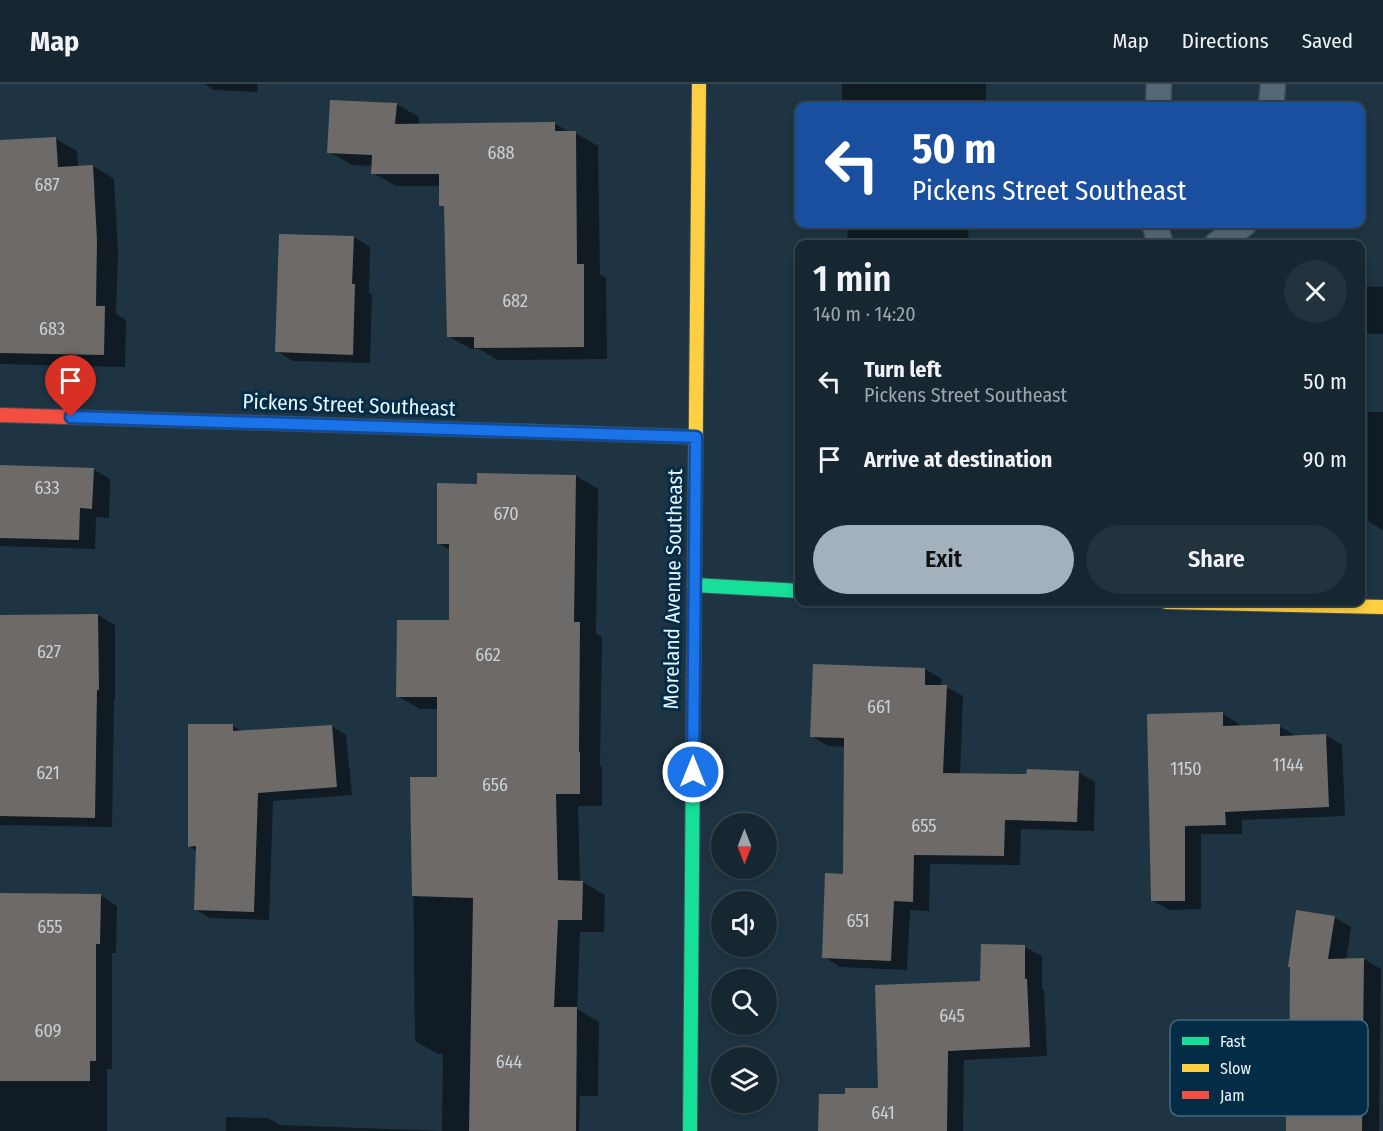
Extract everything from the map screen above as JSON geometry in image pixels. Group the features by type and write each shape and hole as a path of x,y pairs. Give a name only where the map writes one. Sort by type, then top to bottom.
{"main road":[{"name":"Moreland Avenue Southeast","path":"690,1131 699,84"},
{"name":"Pickens Street Southeast","path":"0,415 696,437"},
{"path":"694,585 795,591"},
{"path":"1340,606 1383,607"}],"lane":[{"path":"1158,102 1159,84"},
{"path":"1271,102 1273,84"},
{"path":"1222,240 1239,228"}],"building":[{"path":"330,100 397,103 395,124 555,122 555,131 576,131 577,264 584,264 584,347 474,348 474,337 447,337 444,206 439,206 439,174 371,174 372,155 327,153"},
{"path":"56,137 58,167 93,165 97,240 96,306 105,306 104,355 0,353 0,140"},
{"path":"279,234 354,236 353,355 275,352"},
{"path":"0,465 94,468 92,509 80,508 79,540 0,538"},
{"path":"477,473 576,475 574,622 580,622 580,794 556,794 558,880 583,881 582,920 558,920 554,1007 577,1007 576,1131 469,1131 473,898 412,896 410,777 437,777 437,697 396,697 397,620 449,620 449,544 437,544 437,483 477,484"},
{"path":"98,614 99,690 97,690 95,818 0,816 0,615"},
{"path":"813,664 925,668 925,685 947,685 943,773 1026,774 1027,769 1079,771 1077,822 1005,820 1004,856 914,855 913,902 894,901 891,961 822,958 825,873 843,874 844,738 810,737"},
{"path":"1223,712 1223,726 1280,724 1280,736 1326,734 1329,807 1225,812 1226,825 1185,826 1185,901 1151,901 1147,714"},
{"path":"188,724 233,724 233,731 332,725 337,787 258,793 254,912 194,910 196,846 188,847"},
{"path":"0,893 101,894 100,944 96,944 96,1061 90,1061 90,1081 0,1081"},
{"path":"1296,910 1335,916 1328,959 1364,958 1363,1020 1290,1020 1290,967 1288,967"},
{"path":"981,944 1025,945 1030,1047 948,1051 947,1131 818,1131 819,1094 845,1094 845,1088 878,1088 875,985 980,981"},
{"path":"1286,1116 1362,1116 1362,1131 1286,1131"}],"traffic: fast":[{"path":"267,423 696,437"},
{"path":"694,585 795,591"},
{"path":"690,1131 693,744"}],"traffic: slow":[{"path":"695,522 699,84"},
{"path":"1340,606 1383,607"}],"traffic: jam":[{"path":"0,415 267,423"},
{"path":"693,744 695,522"}],"route":[{"path":"71,417 696,437 693,772"}]}
